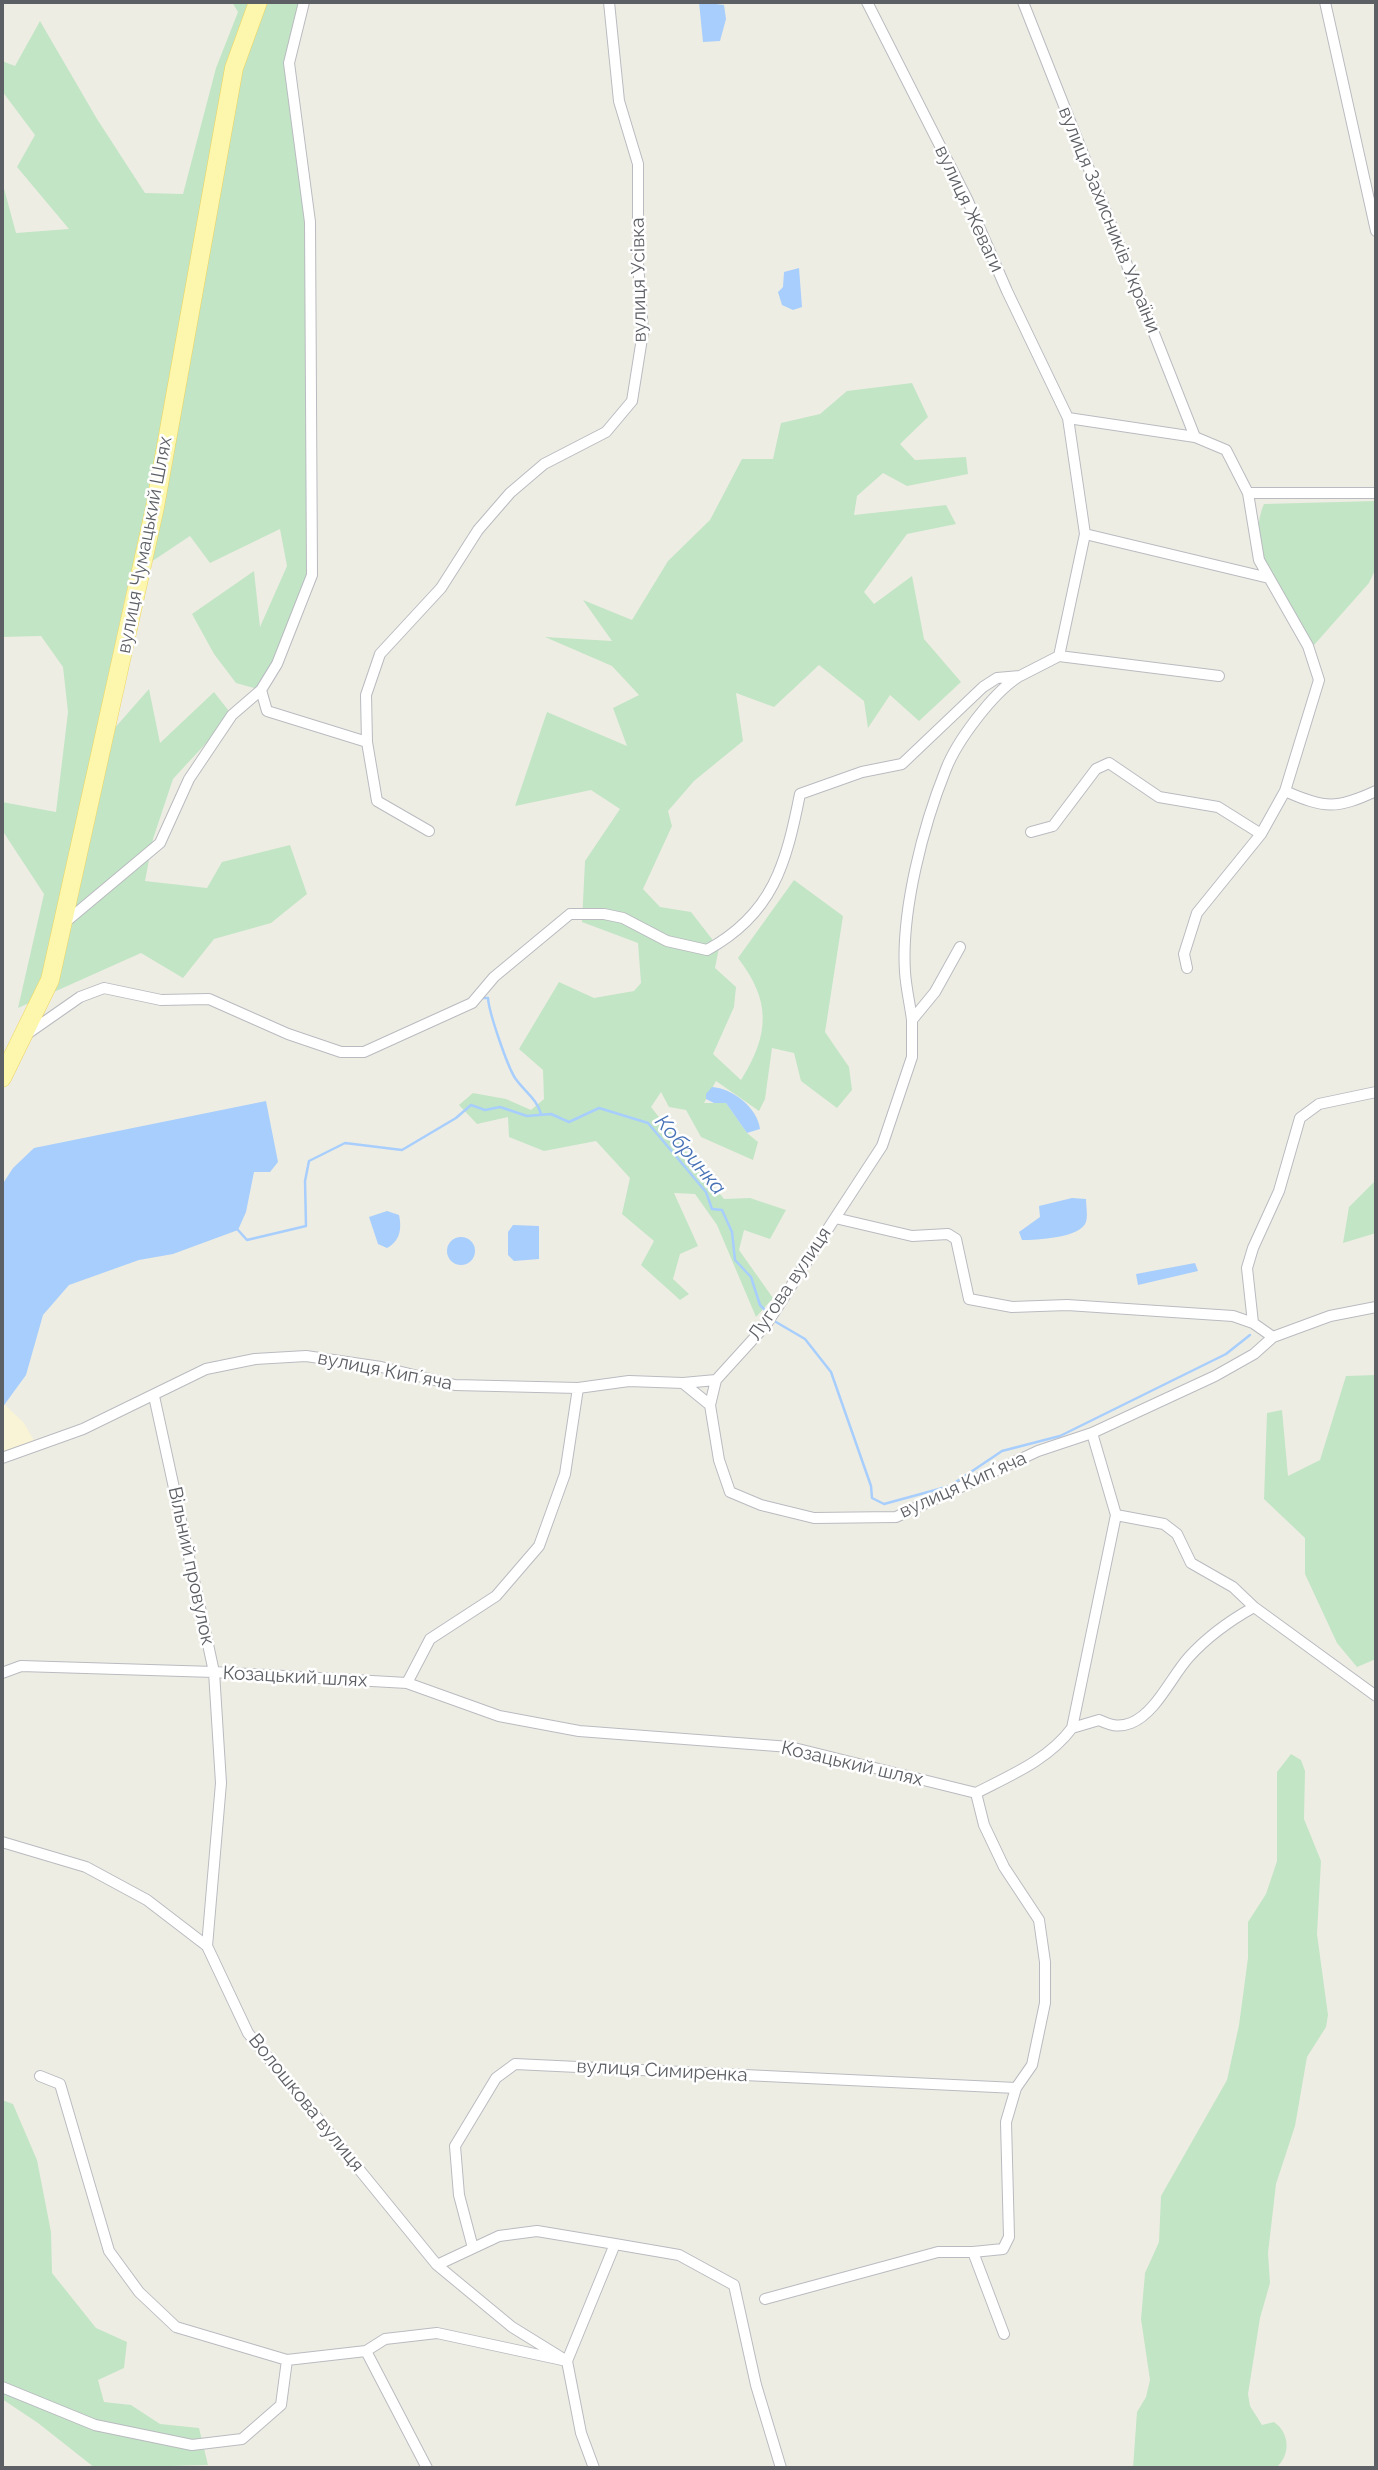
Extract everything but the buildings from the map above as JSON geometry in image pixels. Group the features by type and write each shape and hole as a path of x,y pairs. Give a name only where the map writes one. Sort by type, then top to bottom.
{"main road":[{"name":"вулиця Чумацький Шлях","path":"2,1078 50,981 155,507 234,68 258,2"}],"street":[{"path":"62,926 160,843 189,779 233,715 261,690 277,664 312,575 310,222 289,63 304,2"},
{"name":"вулиця Усівка","path":"429,831 377,801 367,742 366,695 380,654 441,588 478,530 510,493 544,464 606,432 632,401 643,332 638,263 638,164 619,101 609,2"},
{"name":"вулиця Жеваги","path":"867,2 967,199 1007,291 1068,418 1085,534 1059,656"},
{"name":"вулиця Захисників України","path":"1023,2 1195,437"},
{"path":"1325,2 1376,231"},
{"path":"1068,418 1195,437 1226,450 1248,493 1259,559 1308,646 1319,680 1285,792 1261,834 1197,913 1184,954 1188,968"},
{"path":"1248,493 1376,493"},
{"path":"1085,534 1269,578"},
{"path":"1059,656 1219,676"},
{"name":"Лугова вулиця","path":"716,1380 766,1325 883,1146 912,1057 912,1020 905,971 910,908 924,840 946,766 984,710 1020,676 1059,656"},
{"name":"Лугова вулиця","path":"22,1038 80,997 104,988 161,1000 209,999 288,1034 341,1052 364,1052 472,1003 494,977 570,914 604,914 623,918 667,941 706,950 732,936 756,914 772,890 800,794 862,772 902,764 983,687 997,678 1020,676"},
{"path":"261,690 267,711 367,742"},
{"path":"1031,832 1054,826 1096,769 1109,763 1160,797 1218,807 1261,834"},
{"path":"1285,792 1312,803 1344,805 1376,791"},
{"path":"912,1020 935,992 960,947"},
{"path":"1273,1337 1253,1323 1247,1268 1253,1248 1279,1191 1300,1118 1320,1104 1376,1092"},
{"name":"Лугова вулиця","path":"835,1218 912,1236 948,1234 956,1239 969,1299 1012,1307 1067,1305 1233,1316 1253,1323"},
{"path":"765,2299 938,2252 1003,2249 1009,2237 1006,2122 1016,2088 1032,2065 1045,2003 1045,1962 1038,1920 1004,1867 984,1825 976,1793 1037,1761 1058,1746 1072,1728 1116,1515 1092,1433 1215,1376 1254,1354 1273,1337 1330,1316 1376,1307"},
{"name":"вулиця Кипʼяча","path":"2,1458 83,1429 206,1369 255,1359 306,1356 381,1367 455,1385 578,1388 629,1381 683,1383 716,1380"},
{"path":"683,1383 710,1405 716,1380"},
{"path":"407,1683 430,1639 496,1596 539,1546 565,1474 578,1388"},
{"name":"Вільний провулок","path":"155,1396 214,1672 221,1783 207,1946"},
{"name":"вулиця Кипʼяча","path":"710,1405 719,1460 730,1492 761,1505 814,1518 895,1517 1038,1451 1092,1433"},
{"path":"1116,1515 1164,1524 1177,1534 1191,1563 1224,1581 1254,1607 1376,1696"},
{"path":"1072,1728 1099,1720 1114,1727 1130,1723 1144,1714 1210,1636 1254,1607"},
{"name":"Козацький шлях","path":"2,1673 21,1666 214,1672 407,1683 499,1716 539,1724 579,1731 790,1747 976,1793"},
{"name":"Волошкова вулиця","path":"2,1842 86,1867 147,1900 207,1946 248,2033 437,2265 512,2327 567,2361"},
{"name":"вулиця Симиренка","path":"473,2248 459,2195 455,2146 496,2078 515,2064 1016,2088"},
{"path":"40,2076 60,2084 109,2251 139,2291 176,2327 287,2360 366,2351 385,2339 437,2333 567,2361"},
{"path":"437,2265 499,2236 537,2231 679,2255 734,2285 756,2385 781,2468"},
{"path":"594,2468 581,2433 567,2361 615,2244"},
{"path":"973,2252 1004,2334"},
{"path":"366,2351 427,2468"},
{"path":"2,2387 95,2425 192,2445 242,2439 281,2405 287,2360"}],"green space":[{"path":"232,2 304,2 289,63 310,222 312,575 261,690 236,683 214,654 192,614 254,571 260,627 287,566 280,529 210,563 190,536 130,576 91,755 149,689 160,743 214,692 232,715 173,779 153,839 145,881 207,888 222,862 290,845 307,894 271,923 214,939 183,978 141,953 18,1008 44,894 2,830 2,802 56,812 68,712 63,667 41,636 2,637 2,181 16,233 69,229 17,167 35,135 2,91 2,61 15,66 40,21 97,119 145,193 183,194 216,68 238,12"},
{"path":"912,383 928,417 900,444 915,460 966,457 968,474 907,486 883,473 857,496 854,515 946,505 956,524 907,534 864,592 874,604 912,576 924,639 961,682 919,721 890,695 868,728 864,701 819,665 774,707 736,693 743,741 694,781 668,811 672,826 643,889 660,907 691,912 719,948 715,968 736,987 734,1007 713,1054 741,1080 757,1048 763,1018 756,989 738,958 794,880 843,916 825,1032 849,1067 852,1090 837,1108 801,1081 794,1053 772,1048 765,1099 759,1111 716,1081 704,1103 726,1103 747,1133 758,1142 753,1160 701,1137 686,1110 669,1107 661,1092 651,1107 724,1199 750,1198 786,1210 770,1239 744,1230 739,1250 773,1298 756,1317 717,1225 695,1194 674,1193 698,1246 680,1254 673,1279 689,1294 680,1300 641,1265 654,1241 622,1214 630,1178 596,1141 544,1151 509,1137 508,1117 477,1124 459,1105 473,1093 506,1099 531,1110 544,1099 543,1070 519,1049 559,982 594,998 634,991 641,983 638,943 582,922 585,861 620,809 591,790 515,806 547,712 627,746 613,708 639,695 612,666 545,637 612,641 583,600 632,620 668,561 710,520 742,459 773,459 781,423 820,414 847,391"},
{"path":"1376,501 1376,568 1369,583 1314,645 1282,596 1264,559 1259,540 1259,522 1264,504"},
{"path":"1376,1180 1376,1233 1343,1243 1349,1207"},
{"path":"1376,1375 1376,1659 1357,1667 1337,1643 1305,1574 1305,1538 1264,1499 1267,1413 1282,1410 1288,1476 1320,1460 1346,1376"},
{"path":"1291,1754 1301,1760 1305,1771 1304,1819 1321,1861 1317,1934 1328,2015 1326,2027 1307,2057 1295,2126 1276,2184 1268,2253 1270,2283 1260,2318 1248,2394 1250,2406 1262,2425 1274,2422 1283,2432 1286,2451 1276,2468 1133,2468 1137,2412 1146,2397 1150,2380 1141,2319 1145,2273 1159,2242 1161,2196 1227,2080 1239,2025 1248,1958 1248,1922 1266,1894 1277,1861 1277,1772"},
{"path":"2,2100 13,2104 37,2160 51,2232 52,2273 96,2328 127,2342 124,2368 98,2380 104,2402 131,2405 160,2424 199,2428 208,2465 95,2468 38,2423 2,2399"}],"sand":[{"path":"5,1405 24,1423 37,1446 2,1458 2,1408"}],"water":[{"path":"699,2 724,5 726,19 720,41 703,42"},
{"path":"799,268 802,307 793,310 782,305 778,292 783,287 784,272"},
{"path":"712,1087 728,1091 743,1100 754,1114 760,1129 747,1133 726,1103 714,1103 706,1099 706,1094"},
{"path":"266,1101 278,1162 270,1172 254,1172 246,1212 238,1230 173,1254 139,1260 69,1285 43,1315 26,1375 2,1408 2,1185 13,1168 34,1148"},
{"path":"1072,1198 1086,1199 1087,1220 1082,1227 1067,1235 1022,1240 1019,1232 1040,1217 1039,1206"},
{"path":"387,1211 399,1215 400,1225 397,1238 387,1248 378,1244 369,1217"},
{"path":"513,1225 539,1226 539,1259 514,1261 508,1255 508,1232"},
{"path":"461,1237 471,1241 475,1251 471,1261 461,1265 451,1261 447,1251 451,1241"},
{"path":"1195,1263 1198,1271 1138,1285 1136,1274"}],"waterway":[{"path":"483,998 488,998 503,1051 515,1078 537,1104 541,1114"},
{"name":"Кобринка","path":"238,1230 247,1240 306,1226 305,1181 309,1161 345,1143 402,1150 456,1118 471,1105 485,1110 500,1107 527,1116 551,1114 569,1122 599,1108 648,1123 706,1192 712,1209 722,1210 732,1232 735,1260 751,1277 760,1305 766,1311"},
{"name":"Кобринка","path":"776,1322 805,1339 831,1372 871,1486 872,1498 884,1504 950,1486 1002,1451 1060,1436 1226,1354 1250,1335"}]}
